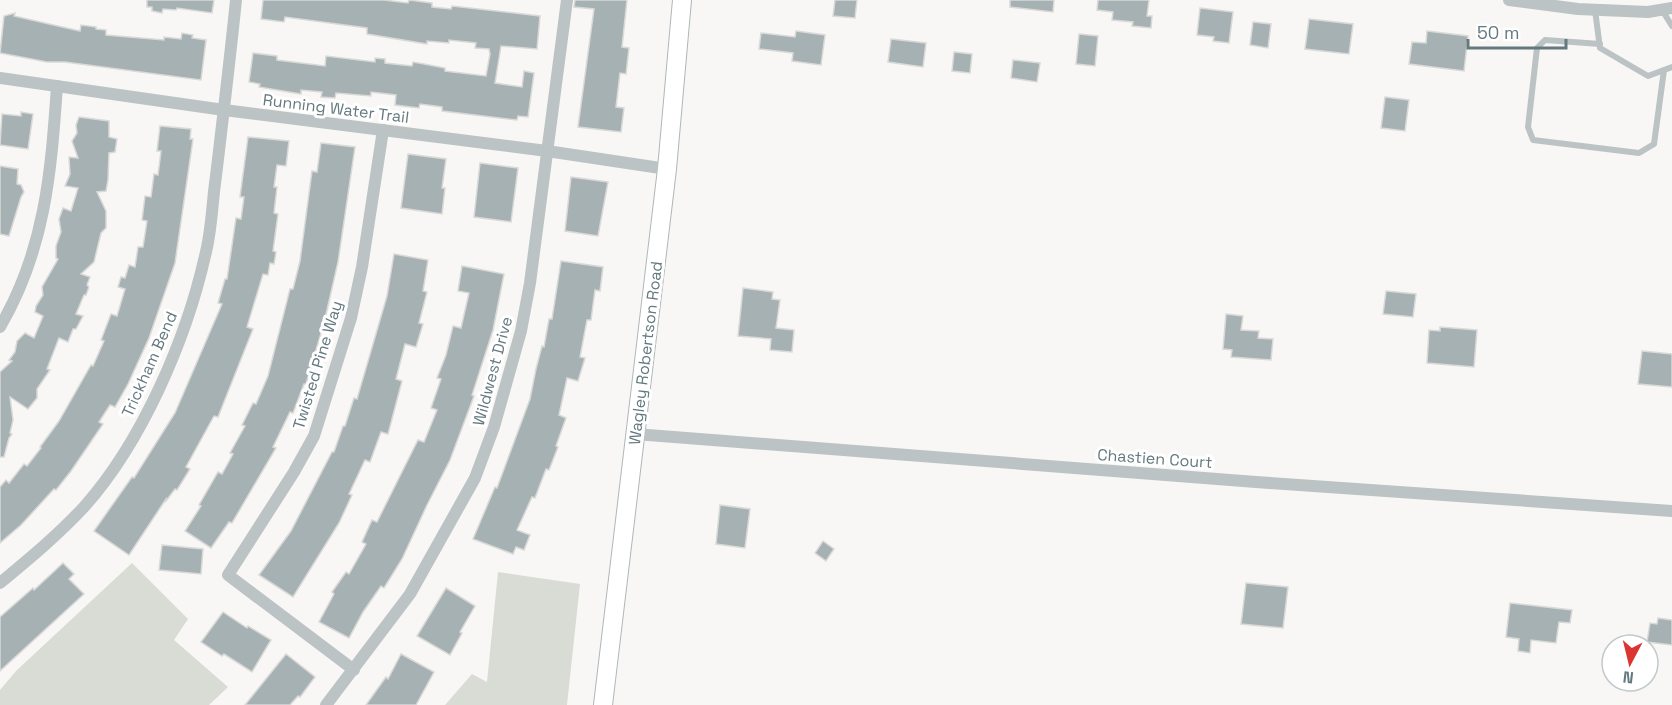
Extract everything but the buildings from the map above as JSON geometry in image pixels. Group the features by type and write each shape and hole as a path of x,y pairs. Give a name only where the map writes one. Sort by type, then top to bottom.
{"street":[{"name":"Trickham Bend","path":"0,583 48,543 85,506 132,439 170,366 190,313 206,254 236,0"},
{"name":"Wildwest Drive","path":"326,705 410,594 475,478 494,427 521,331 530,283 567,0"},
{"name":"Wagley Robertson Road","path":"603,705 667,169 682,0"},
{"path":"1509,0 1595,10 1648,12 1667,9"},
{"name":"Running Water Trail","path":"0,78 667,169"},
{"path":"0,327 17,298 37,241 52,165 57,87"},
{"name":"Twisted Pine Way","path":"354,670 228,575 294,472 314,436 351,318 363,267 383,130"},
{"name":"Chastien Court","path":"635,434 1256,482 1672,511"}],"lane":[{"path":"1667,9 1672,26"},
{"path":"1595,10 1600,48 1648,76 1672,67"},
{"path":"1600,44 1545,40 1537,48 1527,127 1533,140 1639,153 1654,144 1664,70"}],"shaded area":[{"path":"132,563 188,619 174,640 228,687 209,705 0,705 0,690 16,671"},
{"path":"498,572 580,584 567,705 445,705 472,674 487,682"}]}
